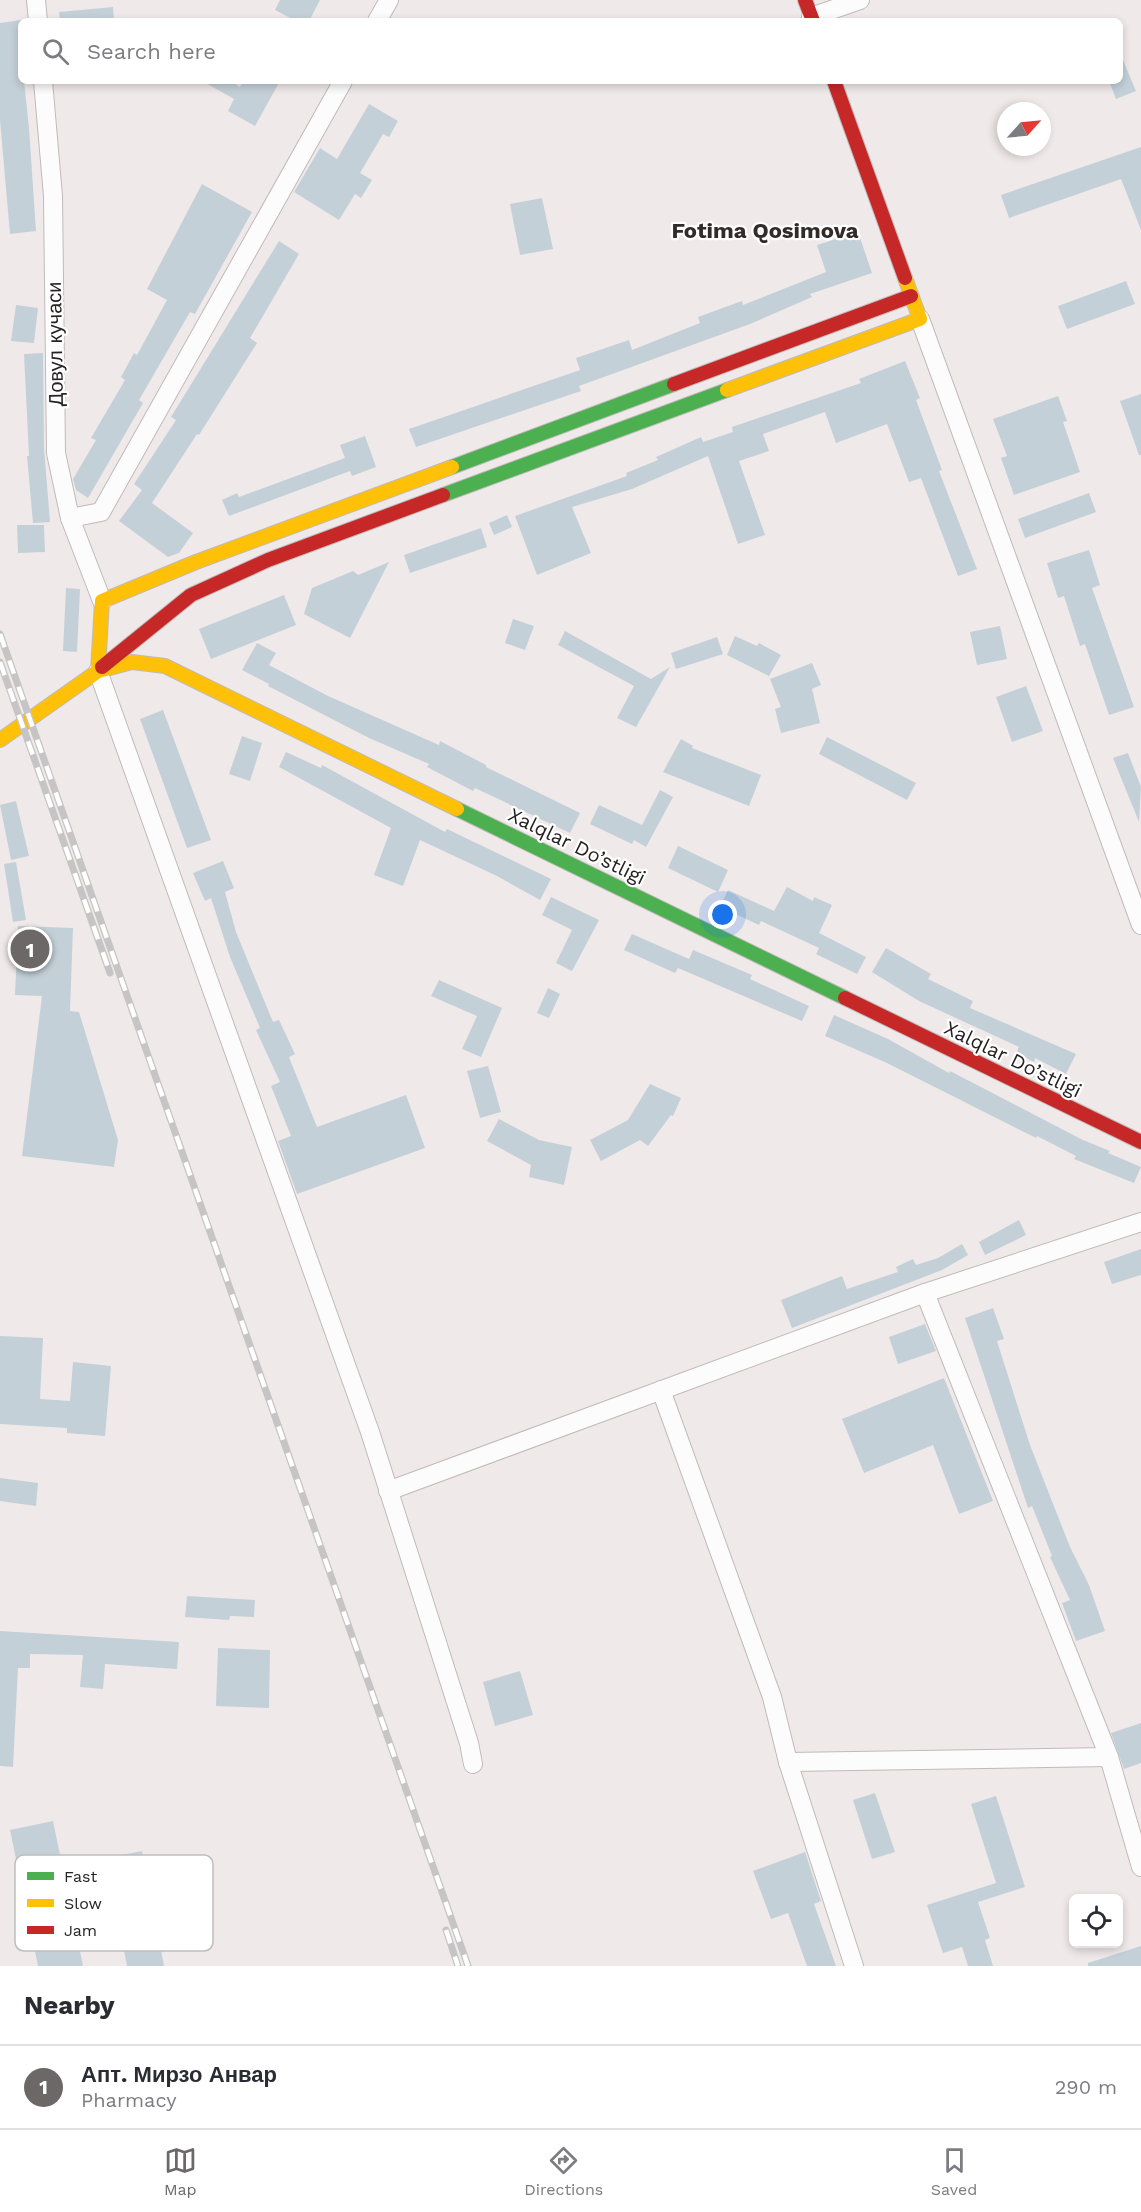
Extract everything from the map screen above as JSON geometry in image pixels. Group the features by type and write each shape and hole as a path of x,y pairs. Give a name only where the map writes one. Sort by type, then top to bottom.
{"street":[{"path":"36,0 38,18"},
{"path":"379,18 389,0"},
{"path":"809,13 860,0"},
{"name":"Довул кучаси","path":"43,84 53,196 56,453 70,518 102,601"},
{"path":"70,518 101,512 341,84"},
{"path":"835,84 1141,925"},
{"path":"102,601 139,585 911,296"},
{"path":"98,671 120,639 151,626 191,596 268,560 920,319"},
{"path":"139,585 148,606 153,648 165,666"},
{"path":"102,601 120,639 143,662"},
{"path":"102,601 98,671 358,1399 469,1743 473,1764"},
{"name":"Xalqlar Do’stligi","path":"0,740 98,671 121,663 143,662 165,666 1141,1142"},
{"path":"388,1491 926,1293 1141,1222"},
{"path":"926,1293 1109,1757 1141,1867"},
{"path":"661,1390 772,1697 788,1761 854,1966"},
{"path":"788,1761 1109,1757"}],"building":[{"path":"280,0 320,0 311,18 290,18 275,10"},
{"path":"113,7 114,18 60,18 59,12"},
{"path":"18,20 18,84 24,84 36,231 10,234 0,120 0,23"},
{"path":"1123,60 1136,91 1116,99 1110,84 1123,84"},
{"path":"207,84 235,84 240,87 242,84 278,84 255,126 228,111 234,99"},
{"path":"369,104 398,121 389,137 383,134 360,173 372,180 361,198 355,194 339,220 294,192 320,148 337,159"},
{"path":"1141,147 1141,230 1121,179 1009,218 1001,195"},
{"path":"202,184 252,212 195,314 190,312 139,400 143,403 88,498 76,490 73,479 96,440 91,438 125,380 121,377 134,353 137,355 167,300 147,289"},
{"path":"542,198 553,249 520,255 510,204"},
{"path":"858,232 872,273 810,294 812,297 750,324 579,386 581,391 416,447 409,429 580,370 576,358 629,340 632,350 700,323 698,317 742,301 743,305 826,272 817,245"},
{"path":"279,241 299,254 250,338 257,343 199,435 197,434 152,503 193,533 179,553 168,557 119,521 142,490 134,484 176,420 171,417"},
{"path":"1126,281 1135,304 1067,329 1058,306"},
{"path":"16,305 38,308 34,343 11,341"},
{"path":"43,353 44,448 50,522 33,523 27,456 29,456 24,354"},
{"path":"905,361 920,398 916,400 942,470 939,471 977,569 958,576 921,478 909,482 887,424 836,443 825,412 763,434 769,451 739,461 765,535 738,544 708,456 632,489 572,507 591,553 537,575 515,516 627,476 626,473 658,460 656,457 701,437 703,442 733,432 732,427 861,383 859,379"},
{"path":"1141,394 1141,455 1139,455 1120,401"},
{"path":"1058,396 1067,421 1063,422 1080,472 1014,495 1001,458 1007,456 993,419"},
{"path":"365,436 376,467 352,476 350,471 229,516 222,500 237,493 239,497 345,458 340,445"},
{"path":"1089,493 1096,512 1025,538 1018,519"},
{"path":"507,515 512,527 494,535 489,523"},
{"path":"17,525 44,525 45,552 18,553"},
{"path":"481,528 487,547 410,573 404,555"},
{"path":"1089,550 1100,585 1092,588 1134,707 1109,715 1085,644 1080,646 1064,596 1058,598 1047,563"},
{"path":"389,562 350,638 304,614 312,588 353,571 358,575"},
{"path":"66,588 80,589 77,652 63,651"},
{"path":"284,595 296,625 211,659 199,629"},
{"path":"513,619 534,626 525,650 505,643"},
{"path":"1000,626 1007,659 977,665 970,632"},
{"path":"565,631 651,679 670,667 636,727 617,718 634,686 558,645"},
{"path":"735,636 757,646 759,643 781,655 769,676 727,655"},
{"path":"717,637 723,654 676,669 671,653"},
{"path":"257,643 276,653 269,665 328,696 439,745 440,741 486,767 580,813 570,833 475,788 473,791 427,767 429,764 369,738 268,686 269,684 242,670"},
{"path":"812,663 821,685 812,689 820,723 781,733 775,709 781,707 770,679"},
{"path":"1026,686 1043,731 1012,742 996,697"},
{"path":"163,710 211,840 187,848 140,719"},
{"path":"242,736 262,743 250,781 229,774"},
{"path":"827,737 916,783 907,800 819,754"},
{"path":"681,739 693,746 692,748 761,775 749,806 663,772"},
{"path":"286,752 321,768 322,765 445,832 447,829 551,879 540,900 497,876 420,840 403,886 374,875 391,828 279,767"},
{"path":"1128,753 1141,787 1139,822 1113,758"},
{"path":"660,790 673,797 646,847 634,840 632,844 590,824 599,805 642,825"},
{"path":"16,801 29,856 11,860 0,805"},
{"path":"678,846 728,870 718,892 668,868"},
{"path":"223,861 234,888 225,892 236,932 273,1022 279,1020 295,1054 289,1057 317,1127 406,1095 425,1148 297,1194 278,1141 291,1136 271,1086 280,1082 256,1030 260,1028 230,957 211,898 205,901 193,873"},
{"path":"16,862 26,920 13,922 4,864"},
{"path":"787,887 813,901 814,897 832,905 819,933 866,957 857,974 816,954 819,948 761,921 759,925 720,907 728,890 774,911"},
{"path":"551,897 599,920 572,971 556,963 572,930 542,915"},
{"path":"18,926 73,928 70,1011 79,1012 118,1140 114,1167 22,1156 42,996 15,995"},
{"path":"632,934 689,959 693,950 752,975 750,979 809,1006 802,1021 678,968 675,973 624,950"},
{"path":"886,948 931,974 928,979 973,1001 970,1008 1076,1054 1066,1074 1035,1058 1034,1062 1016,1053 1019,1047 919,1001 872,972"},
{"path":"439,980 502,1008 481,1057 462,1049 477,1016 431,996"},
{"path":"548,988 560,994 549,1018 537,1013"},
{"path":"834,1015 888,1039 949,1073 950,1071 1083,1140 1110,1151 1108,1153 1141,1167 1134,1183 1074,1159 1076,1156 1037,1136 1036,1138 887,1063 825,1036"},
{"path":"488,1066 501,1112 480,1118 467,1071"},
{"path":"650,1084 681,1098 673,1116 671,1115 648,1146 640,1140 601,1161 590,1140 628,1120"},
{"path":"499,1119 539,1140 572,1147 564,1185 529,1177 531,1165 487,1141"},
{"path":"1019,1220 1026,1235 985,1255 979,1242"},
{"path":"962,1244 968,1255 942,1270 792,1328 781,1300 842,1276 847,1289 898,1272 896,1267 913,1259 916,1265 938,1258"},
{"path":"1141,1249 1141,1275 1112,1284 1104,1262"},
{"path":"993,1308 1004,1339 997,1341 1030,1445 1070,1547 1089,1585 1105,1631 1076,1641 1062,1603 1070,1600 1050,1557 1052,1556 1032,1506 1028,1508 965,1318"},
{"path":"925,1324 936,1351 898,1364 889,1337"},
{"path":"0,1336 43,1338 40,1399 70,1401 73,1362 111,1366 105,1436 67,1433 67,1428 0,1424"},
{"path":"944,1378 993,1501 959,1514 933,1445 864,1473 842,1419"},
{"path":"0,1478 38,1483 36,1506 0,1501"},
{"path":"187,1596 255,1600 254,1617 230,1616 229,1620 185,1617"},
{"path":"0,1631 179,1642 177,1669 105,1664 103,1689 80,1687 83,1655 30,1654 30,1668 18,1668 13,1767 0,1766"},
{"path":"218,1648 270,1650 269,1708 216,1706"},
{"path":"520,1671 533,1715 495,1726 483,1682"},
{"path":"1141,1723 1141,1763 1124,1769 1111,1733"},
{"path":"875,1793 895,1852 872,1859 853,1800"},
{"path":"996,1796 1025,1887 978,1902 990,1938 985,1940 993,1966 968,1966 962,1947 943,1953 927,1905 996,1883 971,1804"},
{"path":"53,1821 60,1855 15,1855 10,1830"},
{"path":"142,1851 143,1855 121,1855"},
{"path":"805,1852 821,1901 814,1904 836,1966 807,1966 788,1913 771,1919 753,1871"},
{"path":"1141,1946 1141,1966 1088,1966 1088,1963"},
{"path":"35,1951 80,1951 83,1966 38,1966"},
{"path":"124,1951 161,1951 164,1966 127,1966"}],"railway":[{"path":"0,634 468,1966"},
{"path":"0,662 110,973"},
{"path":"446,1930 458,1966"}],"traffic: fast":[{"path":"452,467 674,384"},
{"path":"443,495 727,390"},
{"path":"457,809 845,998"}],"traffic: slow":[{"path":"727,390 920,319 905,278"},
{"path":"98,671 102,601 196,562 452,467"},
{"path":"0,740 98,671 132,662 165,666 457,809"}],"traffic: jam":[{"path":"805,0 812,18"},
{"path":"835,84 905,278"},
{"path":"674,384 911,296"},
{"path":"102,667 191,595 268,560 443,495"},
{"path":"845,998 1141,1142"}],"place":[{"name":"Апт. Мирзо Анвар","path":"30,949"}],"district":[{"name":"Fotima Qosimova","path":"765,230"}]}
